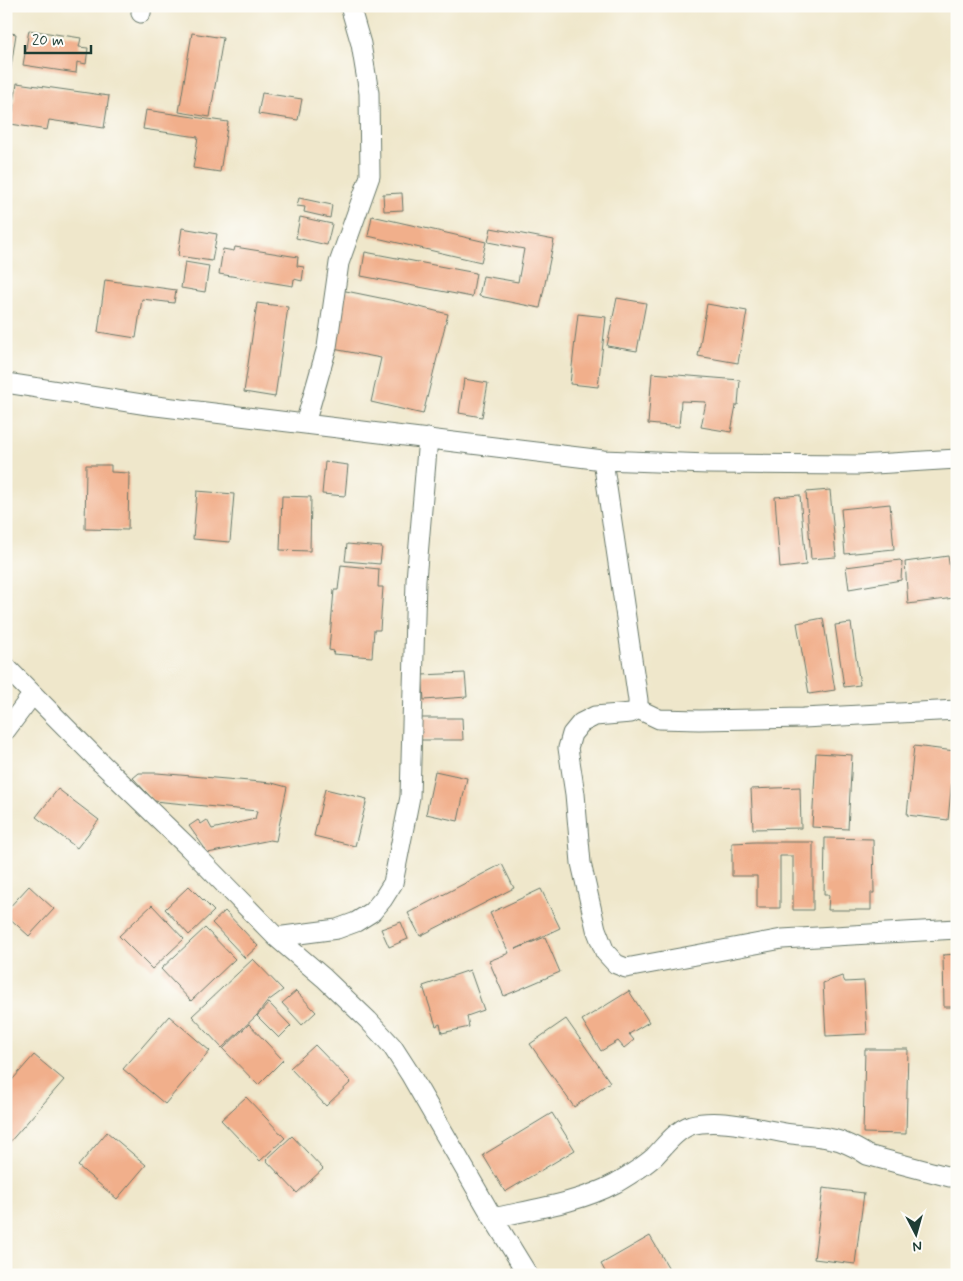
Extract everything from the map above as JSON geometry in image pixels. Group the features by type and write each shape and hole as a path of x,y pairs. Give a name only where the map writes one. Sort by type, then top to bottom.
{"street":[{"path":"306,424 327,347 339,264 370,176 369,93 361,44 350,6"},
{"path":"6,384 148,405 603,460 708,464 858,465 957,460"},
{"path":"276,937 338,929 356,922 372,912 384,899 392,883 410,797 416,580 428,438"},
{"path":"603,460 638,709"},
{"path":"6,667 276,937 330,984 392,1046 528,1275"},
{"path":"6,730 33,694"},
{"path":"638,709 658,719 698,720 803,718 957,710"},
{"path":"638,709 631,713 595,716 581,723 572,734 568,748 575,794 581,863 596,929 605,952 616,964 626,968 782,939 957,929"},
{"path":"493,1218 574,1200 616,1183 653,1158 666,1142 690,1126 714,1123 818,1136 857,1148 867,1155 950,1177 957,1177"}],"building":[{"path":"29,30 81,38 79,47 88,48 86,64 77,62 76,73 23,65"},
{"path":"6,32 16,34 9,80 6,80"},
{"path":"192,33 223,38 210,117 179,112"},
{"path":"17,83 109,96 104,128 49,120 47,130 11,124"},
{"path":"262,93 302,99 298,120 258,114"},
{"path":"146,110 228,122 220,172 193,168 198,137 143,129"},
{"path":"402,193 403,210 384,211 383,194"},
{"path":"299,198 332,205 330,218 304,212 305,207 297,206"},
{"path":"372,216 486,242 481,262 368,236"},
{"path":"300,217 332,224 327,245 296,238"},
{"path":"182,228 217,234 212,261 178,256"},
{"path":"491,228 554,240 540,308 479,296 483,276 518,282 524,249 488,242"},
{"path":"235,247 298,257 297,266 304,267 302,281 294,279 293,286 219,274 223,249 234,251"},
{"path":"365,252 476,273 472,297 361,276"},
{"path":"185,262 209,266 205,292 181,288"},
{"path":"105,280 176,290 174,303 142,299 136,338 98,332"},
{"path":"341,290 448,314 423,414 371,402 381,358 328,348"},
{"path":"617,298 646,303 637,351 607,346"},
{"path":"257,303 288,307 275,397 244,392"},
{"path":"707,304 747,311 738,363 698,356"},
{"path":"578,314 606,317 598,387 570,384"},
{"path":"652,373 740,380 738,405 736,405 731,432 701,427 706,402 681,401 679,427 648,424"},
{"path":"464,379 488,383 482,417 459,413"},
{"path":"325,462 348,465 345,496 322,494"},
{"path":"86,465 111,465 111,472 129,473 128,530 85,529"},
{"path":"830,490 836,557 811,559 806,492"},
{"path":"197,491 234,494 230,542 193,539"},
{"path":"800,495 806,565 780,568 775,497"},
{"path":"282,496 311,497 310,551 280,550"},
{"path":"890,504 894,549 845,554 841,509"},
{"path":"347,544 382,547 380,564 345,561"},
{"path":"948,556 954,598 908,604 905,562"},
{"path":"900,560 902,562 901,580 849,589 846,567"},
{"path":"341,565 379,569 378,587 383,587 380,630 374,630 372,657 333,654 334,651 329,650 334,590 338,590"},
{"path":"823,618 835,690 809,694 797,623"},
{"path":"851,623 860,685 844,687 835,625"},
{"path":"465,673 467,697 424,700 422,675"},
{"path":"416,718 462,718 463,740 416,740"},
{"path":"914,746 955,751 948,820 907,815"},
{"path":"816,753 852,755 848,829 812,827"},
{"path":"435,771 467,778 458,821 426,814"},
{"path":"139,773 272,783 287,787 276,841 270,840 208,853 189,826 198,820 201,824 207,820 212,829 255,819 257,811 154,801 133,778"},
{"path":"800,787 801,828 753,829 751,789"},
{"path":"58,789 99,820 77,848 36,817"},
{"path":"325,789 367,799 355,846 314,836"},
{"path":"825,838 873,839 874,893 871,893 871,910 828,910 829,895 824,895"},
{"path":"813,842 813,910 793,910 793,856 780,856 780,908 757,908 757,876 732,876 732,843"},
{"path":"502,864 514,888 420,936 408,913"},
{"path":"29,886 54,909 29,936 6,915 6,911"},
{"path":"189,886 214,911 189,935 165,909"},
{"path":"541,889 560,928 516,949 545,937 560,972 504,996 489,961 509,953 490,913"},
{"path":"152,905 184,939 152,969 119,936"},
{"path":"225,911 258,946 245,958 212,923"},
{"path":"401,922 408,939 389,947 381,929"},
{"path":"205,928 235,959 191,1001 161,969"},
{"path":"957,954 957,1007 944,1007 943,955"},
{"path":"253,959 283,990 268,1001 257,1015 222,1048 192,1016"},
{"path":"470,970 484,1010 467,1016 469,1027 442,1033 440,1024 436,1026 423,986"},
{"path":"842,976 845,982 864,981 867,1034 826,1036 823,983"},
{"path":"296,991 316,1012 302,1025 282,1003"},
{"path":"629,991 649,1022 629,1034 634,1040 624,1048 618,1041 601,1051 582,1020"},
{"path":"269,1003 291,1026 279,1038 257,1016"},
{"path":"169,1016 210,1051 165,1104 123,1069"},
{"path":"566,1019 610,1082 574,1107 530,1044"},
{"path":"249,1024 283,1060 258,1085 223,1049"},
{"path":"315,1045 351,1082 326,1106 290,1068"},
{"path":"865,1049 908,1049 906,1134 863,1133"},
{"path":"34,1055 64,1080 8,1144 6,1143 6,1087"},
{"path":"246,1097 285,1138 260,1161 221,1120"},
{"path":"552,1113 575,1150 505,1192 483,1155"},
{"path":"107,1132 146,1165 117,1199 78,1166"},
{"path":"292,1136 323,1169 297,1193 266,1160"},
{"path":"823,1188 864,1193 855,1264 814,1259"},
{"path":"650,1236 671,1272 666,1275 607,1275 601,1264"}]}
